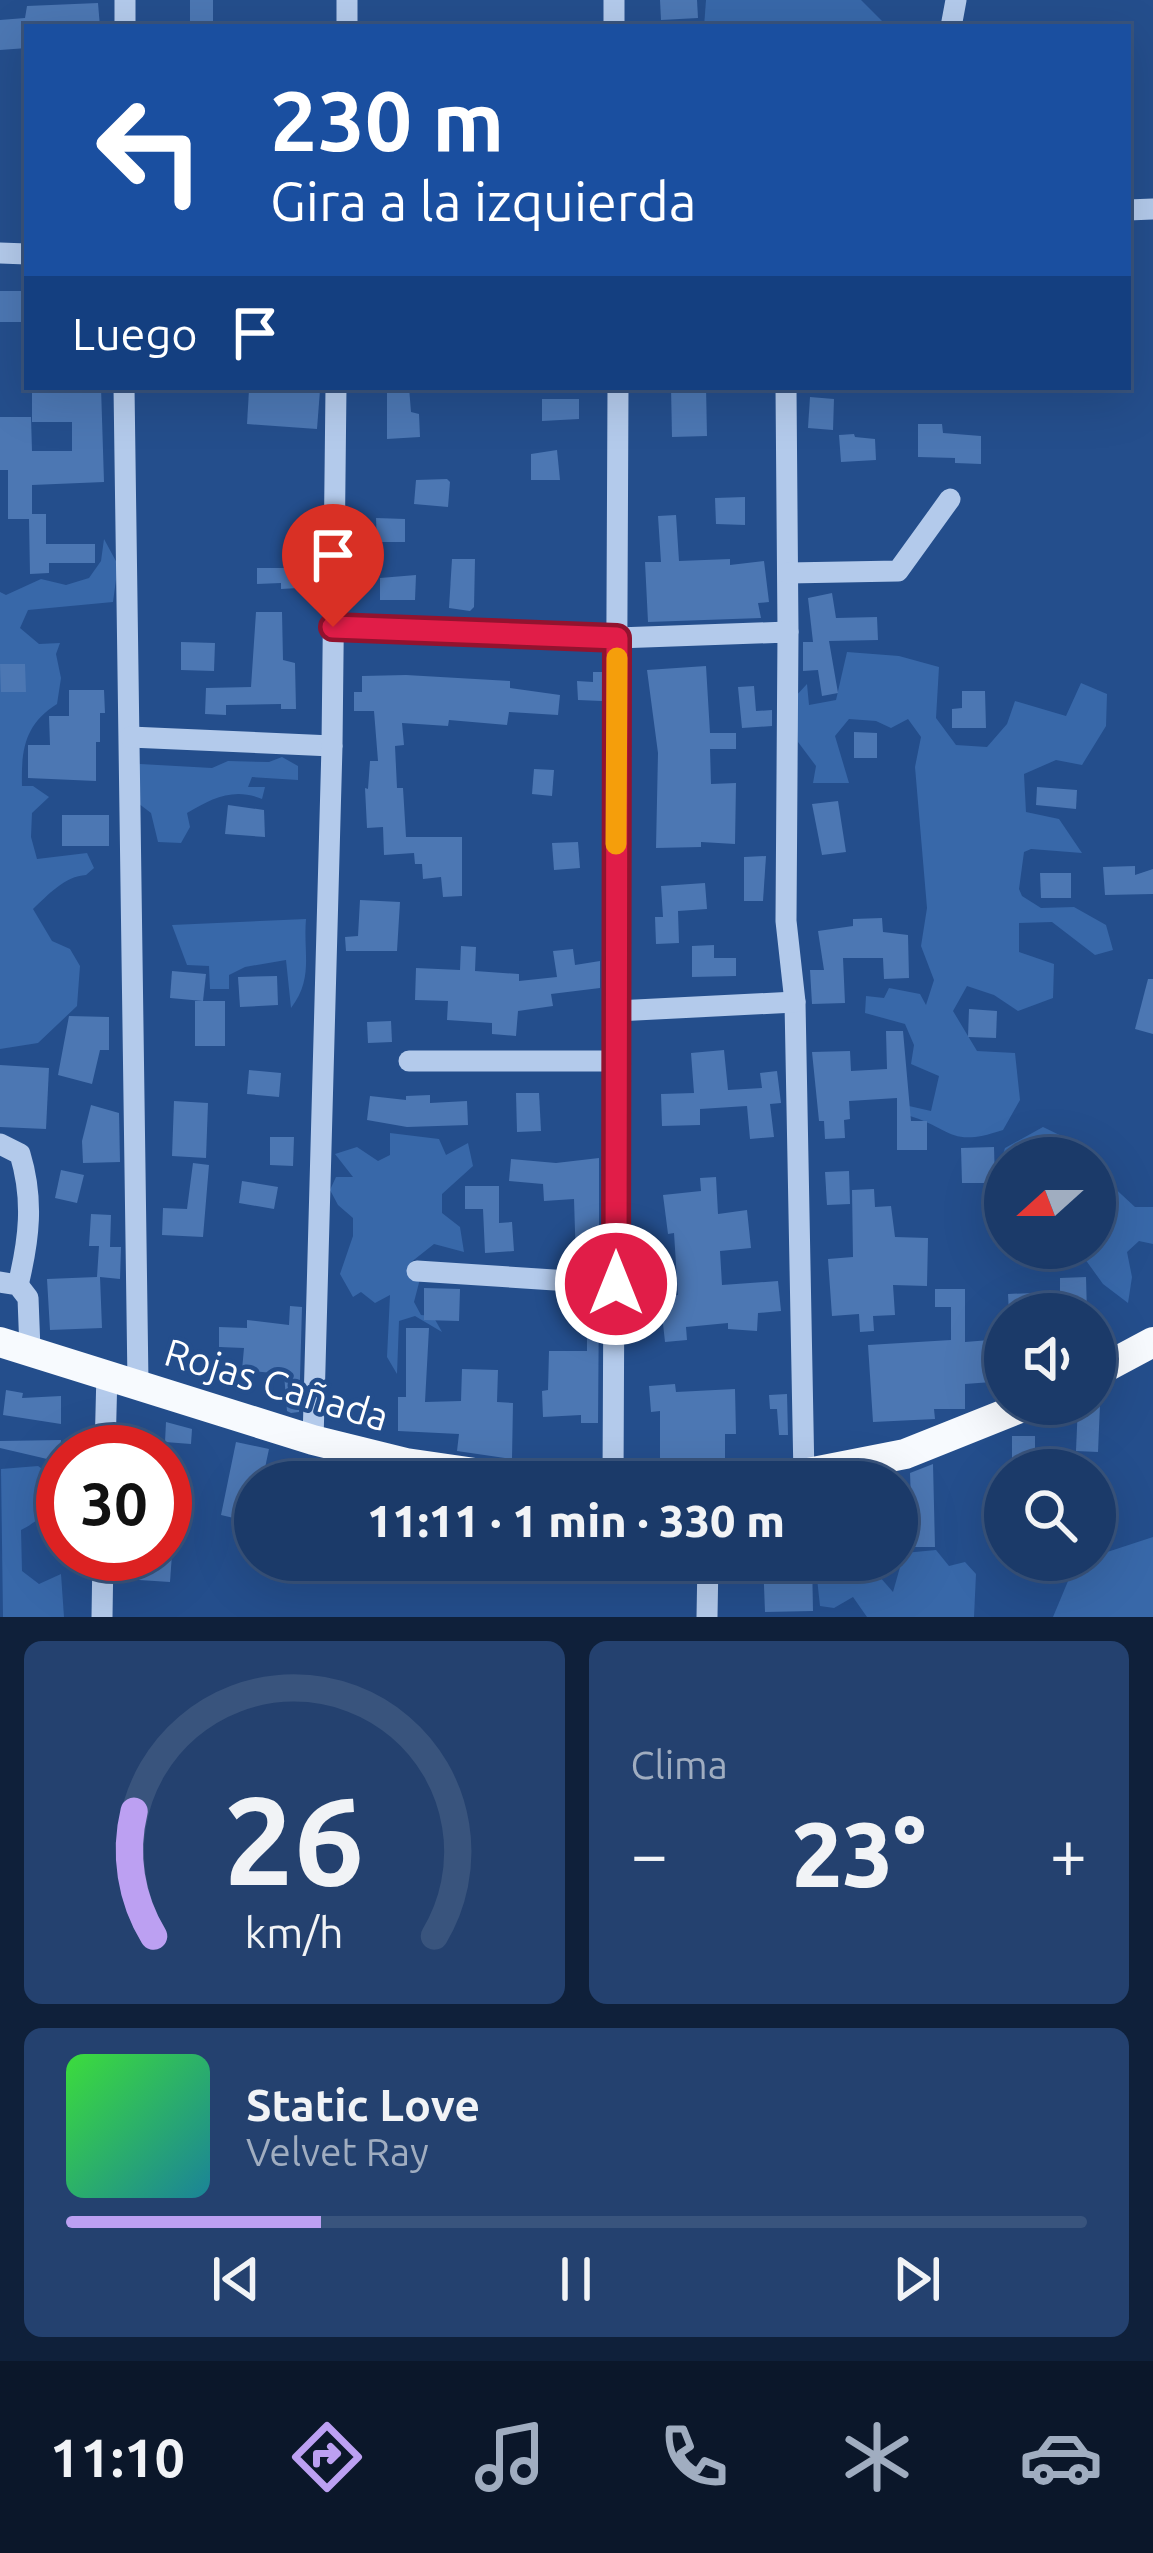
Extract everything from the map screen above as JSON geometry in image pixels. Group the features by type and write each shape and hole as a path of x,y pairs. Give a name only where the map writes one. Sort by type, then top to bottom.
{"main road":[{"path":"1116,1362 1153,1342"},
{"name":"Rojas Cañada","path":"15,1346 314,1440 398,1461"},
{"path":"873,1461 984,1422"}],"street":[{"path":"124,390 139,1383"},
{"path":"314,1440 336,390"},
{"path":"614,1461 618,390"},
{"path":"786,390 786,921 795,1002 803,1461"},
{"path":"788,572 898,571 950,499"},
{"path":"333,627 617,638 788,632"},
{"path":"130,737 332,746"},
{"path":"616,1011 795,1002"},
{"path":"410,1061 616,1061"},
{"path":"0,1144 20,1154 29,1184 29,1239 9,1284 28,1298 15,1346"},
{"path":"417,1271 616,1284"},
{"path":"106,1425 107,1372"},
{"path":"102,1617 103,1581"},
{"path":"707,1617 708,1581"}],"shaded area":[{"path":"706,0 861,0 885,24 704,24"},
{"path":"104,539 118,565 113,602 28,610 20,628 39,644 60,643 57,704 32,729 23,760 22,786 33,786 49,797 32,813 37,859 87,853 94,868 64,883 33,909 52,941 70,949 80,966 77,1006 38,1043 0,1049 0,592 6,595 41,579 66,585 89,578 101,561"},
{"path":"847,652 899,656 939,667 936,718 956,745 987,747 1007,724 1015,701 1066,716 1081,683 1107,694 1106,726 1082,765 1056,760 1024,774 1026,812 1059,819 1082,853 1024,852 1019,889 1041,908 1074,907 1106,925 1113,950 1095,955 1052,922 1019,923 1019,952 1054,964 1053,998 1018,1011 994,995 967,986 953,1011 977,1051 1015,1053 1020,1100 1003,1130 961,1137 907,1115 909,1106 931,1111 939,1076 911,1064 914,1045 905,1024 865,1013 866,996 884,998 889,988 920,994 926,1005 934,980 921,946 927,908 915,767 921,737 908,719 891,728 876,721 849,719 835,736 849,783 813,783 816,766 798,742 794,698 807,684 809,705 836,700"},
{"path":"282,757 298,766 298,780 252,777 248,787 265,787 262,799 233,794 196,808 187,813 190,827 181,843 158,842 151,813 134,800 128,768 140,764 212,768 228,761 269,762"},
{"path":"306,919 305,976 291,1008 286,960 245,967 229,975 229,989 210,989 209,966 187,965 172,925"},
{"path":"1043,1127 1064,1137 1025,1137"},
{"path":"390,1133 439,1139 446,1155 468,1143 473,1166 442,1194 442,1213 460,1227 464,1252 434,1244 410,1263 414,1275 421,1275 414,1302 421,1315 433,1316 442,1332 415,1316 399,1321 397,1374 387,1357 390,1295 375,1303 361,1292 353,1297 340,1274 353,1236 353,1218 330,1190 336,1177 353,1177 335,1154 357,1147 378,1161 390,1155"},
{"path":"1116,1189 1135,1207 1153,1207 1153,1244 1139,1241 1127,1252 1132,1277 1128,1303 1092,1269 1116,1269"},
{"path":"36,1466 36,1521 21,1530 22,1571 39,1584 61,1581 64,1617 3,1617 1,1469"},
{"path":"1153,1537 1153,1617 1053,1617 1068,1581 1116,1581 1116,1549"},
{"path":"936,1550 949,1566 965,1562 976,1574 974,1617 867,1617 853,1597 834,1608 820,1606 817,1581 883,1581 893,1592 896,1581 918,1581 918,1552"}],"building":[{"path":"190,0 213,0 213,24 190,24"},
{"path":"660,0 697,0 698,18 661,20"},
{"path":"98,3 100,24 24,24 24,48 0,50 0,20 25,18 27,6"},
{"path":"0,291 24,291 24,322 0,322"},
{"path":"32,390 101,390 104,482 32,485 32,514 46,514 46,544 95,544 95,563 49,563 49,573 30,574 29,519 8,519 8,470 0,470 0,417 31,417 32,451 72,451 72,422 32,422"},
{"path":"249,390 320,390 317,429 247,424"},
{"path":"387,390 409,390 411,412 419,414 420,437 387,439"},
{"path":"671,390 706,390 707,436 672,437"},
{"path":"810,397 834,399 833,430 808,428"},
{"path":"542,399 579,399 579,419 542,421"},
{"path":"918,424 942,424 943,433 981,436 981,464 918,457"},
{"path":"839,435 875,439 876,460 841,462"},
{"path":"557,450 560,480 531,480 531,454"},
{"path":"447,479 448,507 414,504 416,480"},
{"path":"745,497 745,525 716,524 715,498"},
{"path":"676,515 679,561 730,559 730,565 764,561 769,602 758,603 761,618 648,622 645,562 661,562 658,516"},
{"path":"376,518 405,519 405,542 377,542"},
{"path":"452,559 475,559 470,611 449,608"},
{"path":"257,568 296,568 298,588 257,584"},
{"path":"416,575 415,600 380,600 380,578"},
{"path":"832,593 836,618 877,617 878,640 829,641 838,693 822,696 818,670 803,671 803,642 813,642 808,598"},
{"path":"256,612 282,612 283,660 295,663 296,709 281,709 281,704 226,705 226,715 205,714 206,688 251,687"},
{"path":"181,642 215,643 214,671 181,670"},
{"path":"0,664 25,664 26,692 1,692"},
{"path":"706,666 710,733 736,733 736,749 710,749 711,784 736,783 735,844 701,842 701,847 656,848 658,753 647,670"},
{"path":"593,672 602,672 602,701 578,700 577,681 593,682"},
{"path":"362,676 510,681 510,688 560,695 558,715 509,712 507,725 449,720 448,726 402,723 404,745 395,746 406,837 462,837 462,896 443,897 441,877 423,879 422,864 415,864 414,853 384,855 383,827 367,828 365,788 370,761 378,761 374,711 354,711 354,692 362,692"},
{"path":"754,686 756,711 772,710 772,726 742,728 738,687"},
{"path":"69,690 104,690 96,781 28,778 28,745 50,745 49,716 69,716"},
{"path":"962,691 985,691 986,728 952,728 952,709 962,708"},
{"path":"854,732 877,733 877,758 854,758"},
{"path":"534,769 554,770 552,796 532,794"},
{"path":"1037,787 1077,790 1076,809 1036,805"},
{"path":"838,801 846,852 822,855 812,804"},
{"path":"228,805 264,810 265,837 225,834"},
{"path":"62,815 109,815 109,846 62,846"},
{"path":"578,842 580,868 554,870 552,843"},
{"path":"766,856 763,901 744,901 744,857"},
{"path":"1135,866 1135,875 1153,869 1153,894 1105,895 1103,867"},
{"path":"1040,873 1071,873 1071,898 1041,898"},
{"path":"705,883 707,909 678,911 679,943 656,944 655,917 663,917 661,886"},
{"path":"360,900 400,902 397,951 346,951 345,937 358,936"},
{"path":"882,918 883,932 908,935 909,978 884,979 883,958 843,958 845,1003 812,1004 810,970 824,970 818,931 853,926 853,919"},
{"path":"714,945 714,958 736,958 736,976 692,977 692,946"},
{"path":"461,946 476,947 475,971 519,974 519,981 557,977 553,951 573,949 575,965 600,961 600,988 551,994 553,1006 518,1011 516,1036 492,1034 492,1023 447,1020 448,1001 415,1000 416,968 460,970"},
{"path":"172,971 206,974 203,1001 170,998"},
{"path":"277,976 278,1005 240,1007 238,977"},
{"path":"1148,979 1153,979 1153,1034 1135,1029"},
{"path":"195,1001 225,1001 225,1046 195,1046"},
{"path":"969,1009 997,1011 996,1038 968,1037"},
{"path":"69,1016 109,1017 109,1050 100,1050 92,1084 58,1075"},
{"path":"391,1021 392,1042 368,1043 367,1022"},
{"path":"886,1031 903,1031 911,1121 927,1121 927,1150 897,1150 897,1098 849,1101 845,1138 825,1139 812,1052 850,1051 851,1071 887,1069"},
{"path":"724,1050 728,1090 762,1088 760,1073 777,1071 781,1103 770,1104 774,1137 750,1139 747,1106 700,1109 700,1125 662,1126 661,1094 694,1093 691,1053"},
{"path":"0,1065 49,1068 46,1129 0,1127"},
{"path":"249,1070 281,1073 279,1097 247,1094"},
{"path":"516,1093 539,1093 541,1131 517,1132"},
{"path":"430,1095 430,1103 467,1101 468,1125 407,1127 367,1120 370,1096 406,1100 406,1096"},
{"path":"174,1101 208,1103 206,1158 172,1156"},
{"path":"91,1105 119,1113 120,1162 83,1163 82,1141"},
{"path":"270,1137 294,1137 293,1166 270,1165"},
{"path":"984,1147 984,1183 962,1183 961,1148"},
{"path":"599,1158 599,1262 576,1263 574,1199 544,1201 543,1184 509,1181 511,1159 556,1163"},
{"path":"193,1163 209,1165 203,1237 162,1235 163,1208 187,1209"},
{"path":"61,1170 84,1175 77,1203 55,1198"},
{"path":"849,1171 850,1204 827,1205 825,1172"},
{"path":"716,1177 718,1214 747,1210 751,1248 720,1251 722,1285 778,1281 781,1311 758,1313 757,1331 728,1329 728,1323 686,1327 687,1340 665,1342 660,1296 678,1295 674,1233 668,1234 663,1195 701,1191 700,1178"},
{"path":"242,1181 278,1187 274,1209 239,1203"},
{"path":"465,1186 499,1186 499,1223 512,1222 514,1251 485,1253 483,1209 465,1209"},
{"path":"874,1189 875,1207 891,1206 895,1237 928,1238 927,1286 893,1285 895,1315 873,1316 874,1331 860,1332 859,1314 832,1316 828,1259 853,1257 852,1190"},
{"path":"91,1214 111,1215 110,1247 121,1247 120,1279 100,1277 102,1328 50,1330 47,1279 97,1277 99,1246 89,1246"},
{"path":"1086,1277 1086,1293 1034,1293 1060,1292 1060,1278"},
{"path":"424,1288 460,1289 459,1321 424,1320"},
{"path":"935,1289 965,1289 965,1342 984,1340 984,1383 965,1384 965,1409 934,1409 935,1419 873,1422 868,1345 951,1340 951,1307 935,1307"},
{"path":"587,1297 599,1298 598,1423 581,1423 581,1415 543,1417 549,1351 587,1351"},
{"path":"290,1306 302,1307 299,1412 291,1413 284,1374 242,1370 244,1348 219,1347 219,1327 247,1328 247,1320 289,1325"},
{"path":"406,1328 429,1328 425,1402 461,1401 462,1369 498,1370 497,1402 513,1403 512,1459 457,1451 459,1434 398,1431 398,1397 406,1397"},
{"path":"675,1384 676,1392 735,1389 736,1434 725,1434 725,1461 660,1461 660,1411 651,1412 649,1386"},
{"path":"6,1390 23,1393 22,1398 61,1396 61,1424 3,1415"},
{"path":"787,1394 788,1435 779,1435 777,1409 770,1409 769,1395"},
{"path":"1077,1425 1099,1425 1098,1449 1076,1449"},
{"path":"1012,1436 1035,1436 1035,1449 1012,1449"},
{"path":"36,1440 36,1456 0,1448 0,1441"},
{"path":"236,1442 269,1449 266,1461 234,1461 234,1518 221,1515"},
{"path":"933,1464 935,1547 918,1547 918,1470"},
{"path":"764,1581 812,1581 813,1611 765,1612"}],"slow traffic":[{"path":"616,844 617,658"}],"route":[{"path":"333,627 617,638 616,1284"}]}
